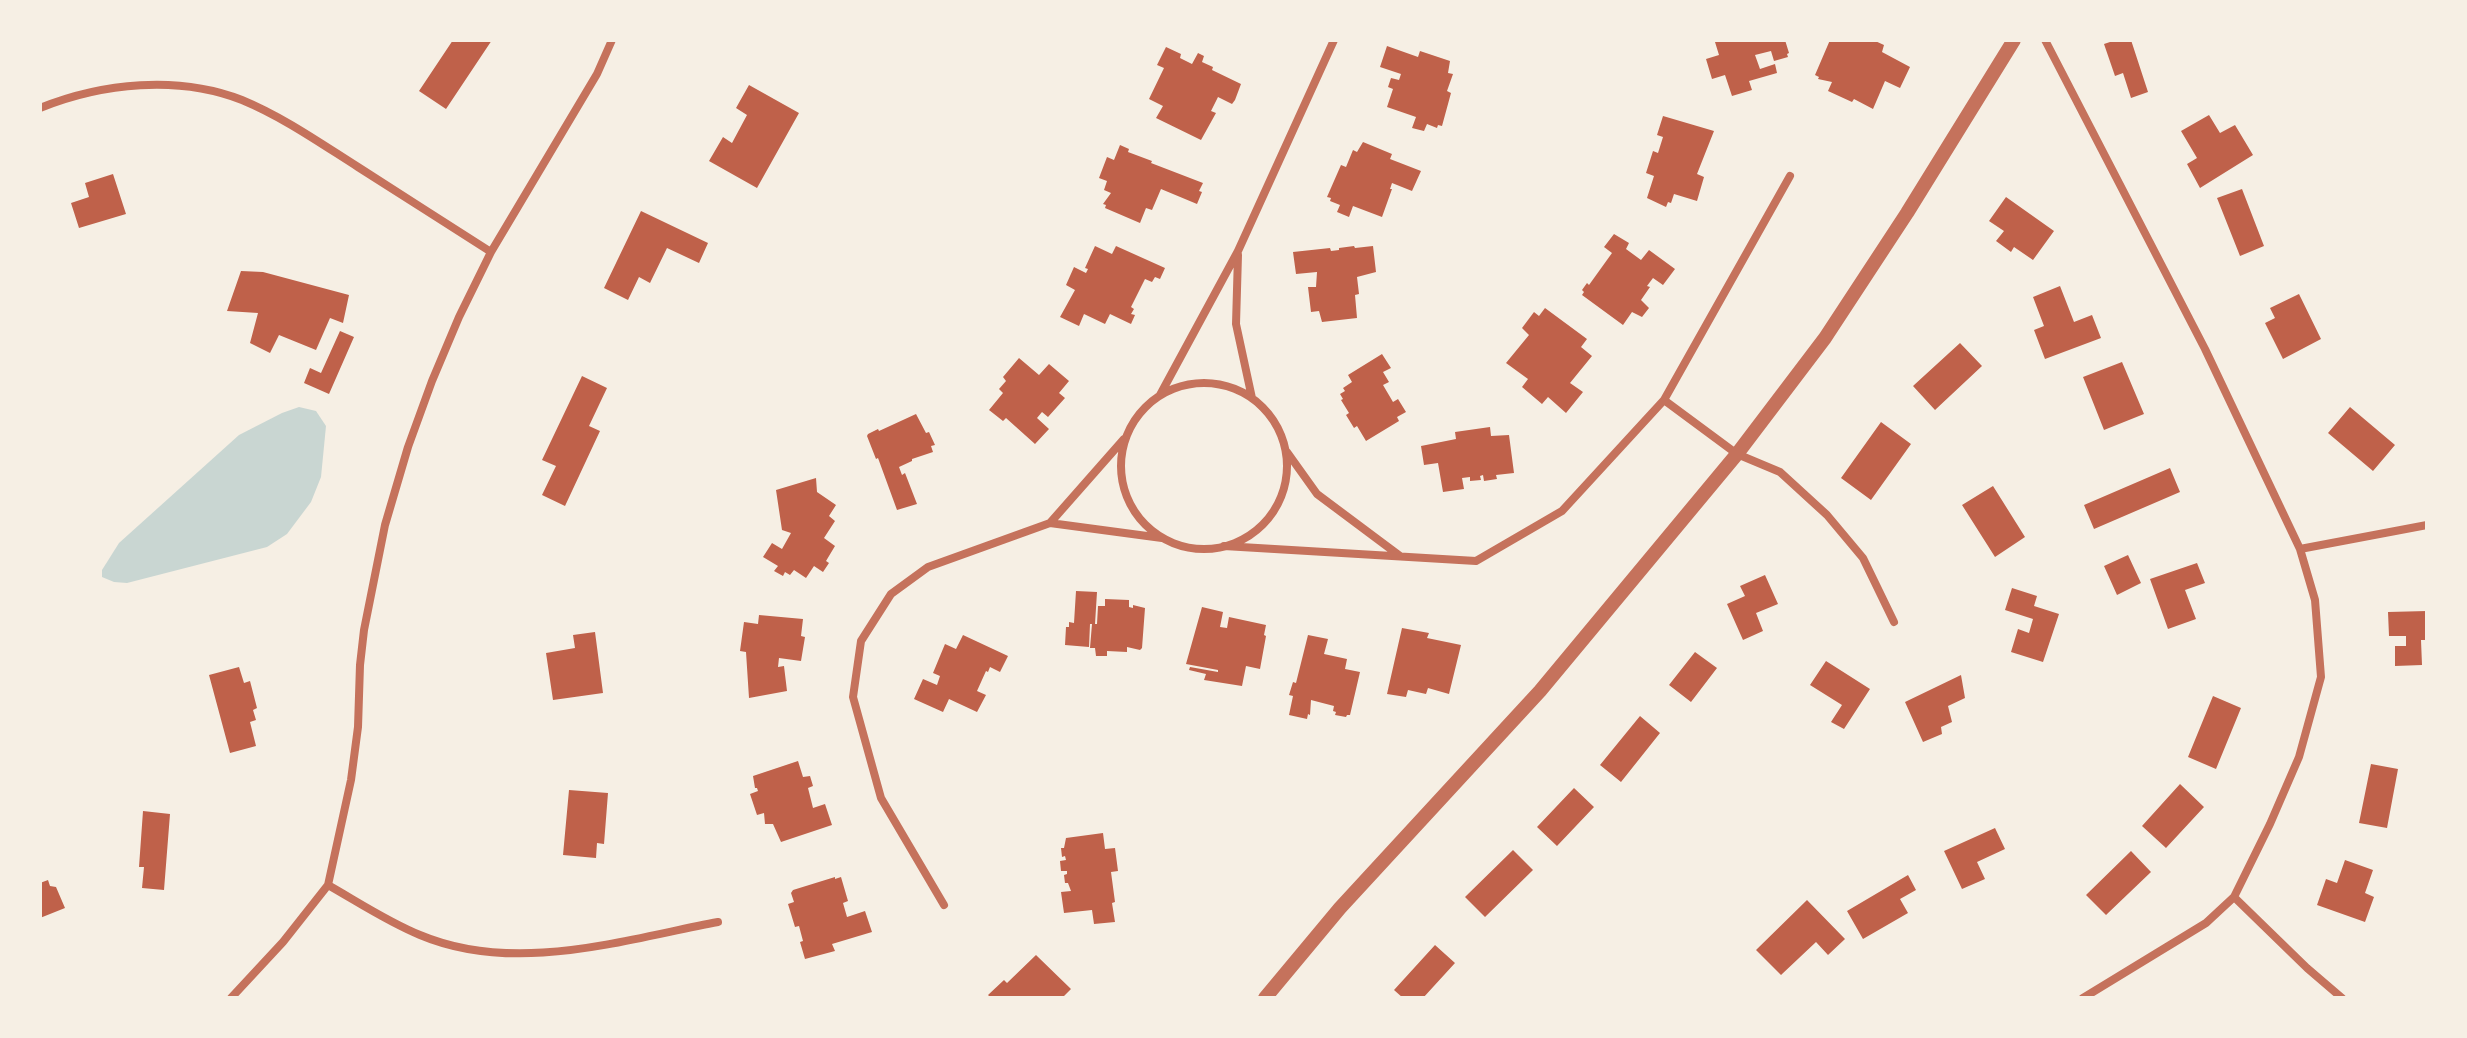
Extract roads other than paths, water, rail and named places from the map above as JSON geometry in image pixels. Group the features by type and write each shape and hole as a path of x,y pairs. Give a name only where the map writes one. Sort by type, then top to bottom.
{"street":[{"path":"231,998 283,942 328,885 351,780 364,630 385,525 408,447 459,317 491,252 597,74 612,40"},
{"path":"1050,523 1159,396 1238,251 1334,40"},
{"path":"1265,998 1340,908 1540,691 1737,454 1825,338 2014,40"},
{"path":"2045,40 2205,349 2300,549 2315,600 2321,677 2299,757 2234,897 2206,923 2083,998"},
{"path":"40,108 74,96 116,87 159,85 202,90 241,100 288,123 491,252"},
{"path":"1224,546 1476,561 1562,511 1664,400 1790,176"},
{"path":"1238,251 1236,324 1252,398"},
{"path":"1159,396 1191,384 1208,383 1224,385 1252,398 1274,421 1285,450 1317,494 1400,556"},
{"path":"1664,400 1737,454 1780,472 1827,515 1863,558 1894,622"},
{"path":"1125,437 1124,487 1139,516 1162,538"},
{"path":"944,905 881,798 853,697 861,641 891,594 928,567 1050,523 1162,538 1192,548 1224,546 1253,533 1274,510 1286,481 1285,450"},
{"path":"2300,549 2427,525"},
{"path":"328,885 420,935 461,948 498,954 559,952 718,922"},
{"path":"2234,897 2342,998"}]}
